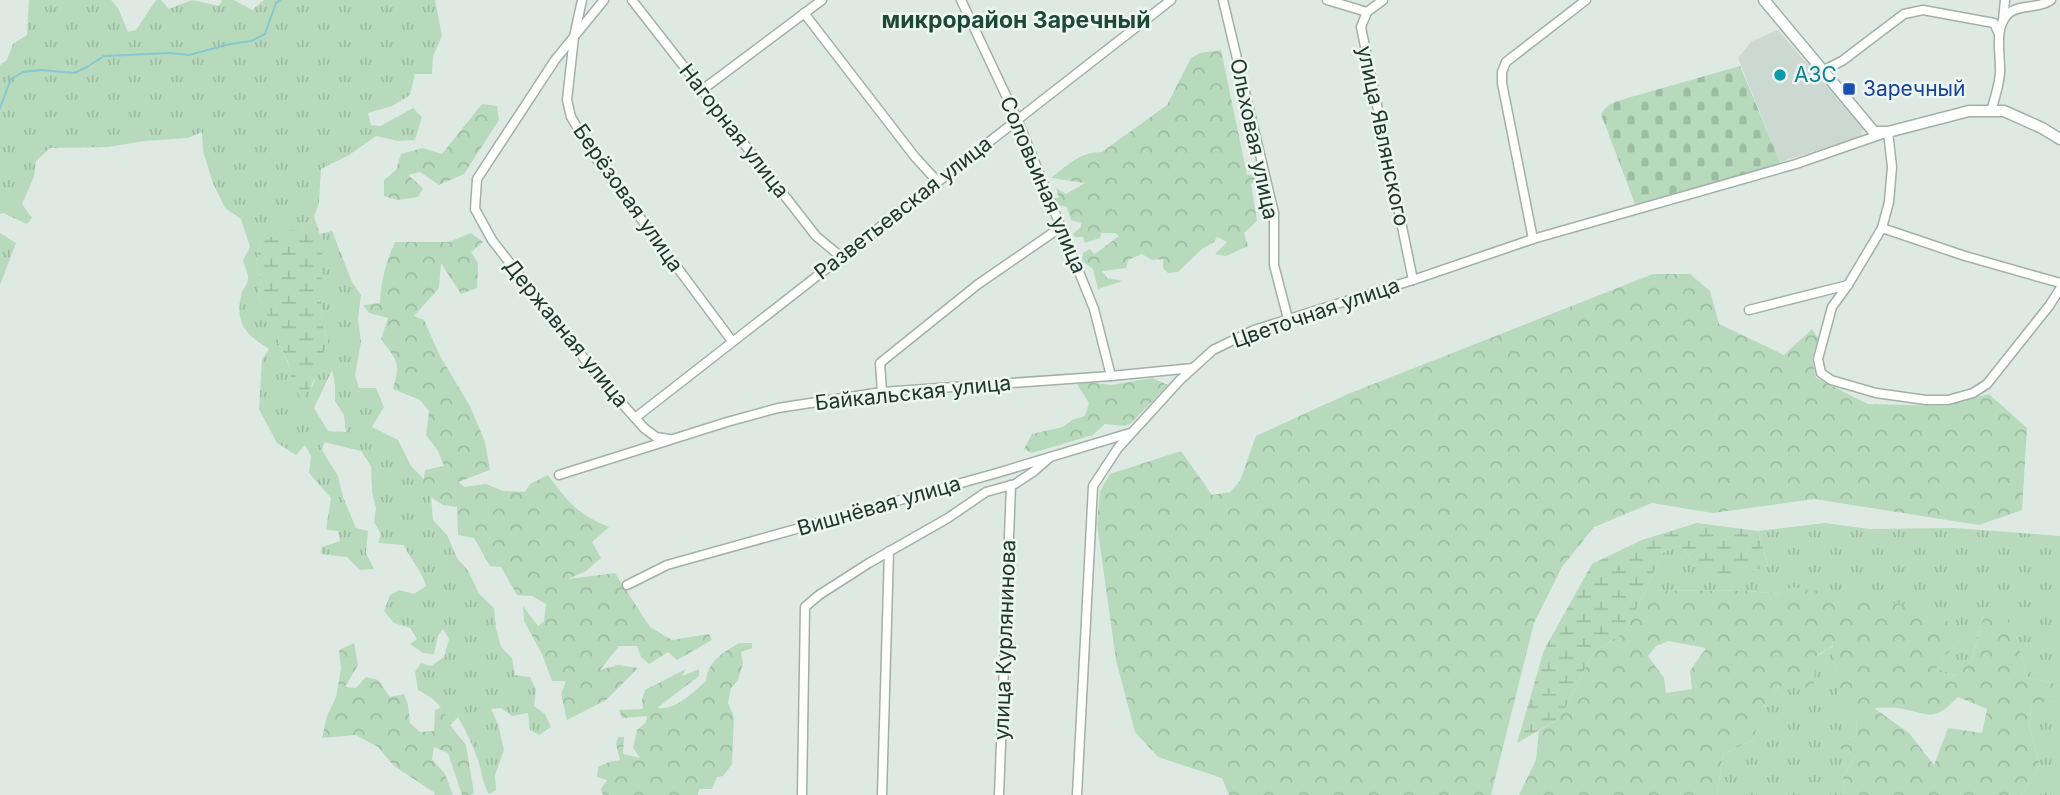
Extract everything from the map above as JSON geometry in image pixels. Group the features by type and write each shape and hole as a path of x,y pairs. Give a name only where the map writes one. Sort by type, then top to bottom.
{"street":[{"name":"Берёзовая улица","path":"582,0 574,37 567,100 571,117 595,157 732,341"},
{"path":"574,37 604,0"},
{"name":"Нагорная улица","path":"632,0 816,236 840,256"},
{"path":"702,89 822,0"},
{"name":"Разветьевская улица","path":"635,418 1171,0"},
{"name":"Ольховая улица","path":"1223,0 1274,213 1274,265 1288,319"},
{"path":"1327,0 1367,12 1383,0"},
{"path":"1533,239 1502,72 1506,62 1586,0"},
{"path":"1764,0 1874,132 1888,132 1892,167 1889,202 1882,229 1832,307 1818,359 1821,373 1831,380 1876,393 1926,400 1948,400 1973,393 1987,384 2060,289"},
{"path":"2003,22 2004,0"},
{"path":"1991,111 2000,73 1999,34 2003,22 2009,13 2051,0"},
{"name":"Соловьиная улица","path":"963,1 1018,121 1094,309 1111,376"},
{"path":"1822,71 1842,61 1904,14 1923,10 1994,23 1999,34"},
{"name":"улица Являнского","path":"1367,12 1361,27 1413,280"},
{"path":"804,13 915,157 937,181"},
{"name":"Державная улица","path":"574,37 555,60 477,179 475,209 492,240 600,379 644,428 656,437 672,440"},
{"name":"Цветочная улица","path":"1077,795 1093,486 1118,448 1213,350 1254,330 1533,239 1796,164 1888,132 1969,111 2004,111 2060,139"},
{"path":"882,392 880,363 977,285 1061,227"},
{"path":"1882,229 2060,283"},
{"path":"1749,310 1848,285"},
{"name":"Байкальская улица","path":"559,475 778,408 882,392 1193,368"},
{"name":"Вишнёвая улица","path":"626,585 667,565 997,473 1133,432"},
{"path":"802,795 805,607 819,595 948,518 986,492 1010,485 1033,472 1053,454"},
{"name":"улица Курлянинова","path":"999,795 1010,485"},
{"path":"882,795 889,551"}],"shaded area":[{"path":"1778,30 1863,129 1860,137 1780,162 1738,58 1752,41"}],"green space":[{"path":"29,0 111,0 118,8 128,32 136,30 156,0 161,0 169,9 192,0 219,6 222,0 234,0 252,10 264,0 435,0 442,36 433,56 432,74 415,74 410,95 392,106 368,113 371,125 381,126 413,108 422,117 415,140 398,141 376,136 349,155 321,169 319,203 314,217 300,230 290,230 260,241 256,261 261,281 258,296 280,334 278,342 288,363 291,378 312,387 328,343 321,305 320,234 332,231 352,282 361,295 358,319 361,342 355,375 359,388 376,388 384,407 372,427 398,440 411,466 424,479 423,491 431,497 433,520 447,535 457,558 469,572 479,594 494,608 501,647 512,658 515,675 530,677 536,690 534,706 545,714 551,727 539,735 530,730 528,713 512,716 501,708 491,709 498,724 504,750 495,775 496,790 489,794 474,749 458,717 450,725 438,704 418,690 415,672 421,663 431,666 444,657 449,639 443,629 438,636 434,654 423,653 410,644 417,639 410,628 394,623 384,611 390,595 399,590 414,594 426,586 404,545 378,543 381,534 374,522 376,508 371,466 361,451 324,442 322,450 338,476 343,497 356,528 368,531 366,553 374,569 360,570 347,557 321,554 322,547 340,541 338,531 326,530 331,498 309,473 311,456 305,445 296,455 277,443 259,409 262,359 269,349 249,334 240,315 242,293 248,279 243,260 250,247 241,219 225,208 213,183 203,151 202,132 188,138 108,147 50,148 36,161 34,177 22,204 32,218 27,224 0,214 0,65 7,60 13,44 27,35","holes":["332,370 335,401 344,415 346,432 328,431 314,408"]},
{"path":"1221,50 1247,175 1257,174 1261,179 1251,184 1257,221 1244,233 1248,246 1226,256 1215,254 1227,242 1217,237 1178,272 1168,273 1163,268 1163,259 1152,260 1142,254 1128,260 1126,268 1102,271 1107,278 1123,281 1098,289 1093,269 1082,261 1083,253 1090,249 1094,254 1119,236 1115,233 1101,233 1100,238 1085,243 1083,237 1075,237 1073,234 1081,227 1081,223 1071,220 1067,207 1058,205 1054,198 1059,198 1056,188 1066,194 1085,183 1051,178 1080,157 1102,152 1167,105 1191,58 1200,53"},
{"path":"1740,66 1780,162 1635,204 1601,114 1603,111 1620,100"},
{"path":"482,104 497,106 499,120 464,174 439,185 420,172 408,175 423,188 418,197 398,200 384,196 384,180 396,170 401,154 423,148 442,154"},
{"path":"314,217 322,244 321,306 328,343 321,367 302,402 278,342 279,334 266,322 266,308 258,296 261,281 256,261 260,241 290,230 300,230"},
{"path":"0,233 16,243 0,285"},
{"path":"471,233 483,242 471,252 478,263 477,288 461,294 441,263 439,288 414,316 424,320 440,356 470,406 485,442 490,470 458,482 464,487 486,484 503,491 525,492 530,484 548,475 574,506 609,527 592,542 601,558 586,571 568,579 615,573 650,627 672,640 709,634 712,640 677,660 668,652 649,664 641,657 637,646 619,646 600,670 618,665 638,668 606,700 567,720 561,694 566,681 552,681 542,654 524,621 523,606 538,626 544,621 546,604 532,596 517,595 501,567 490,566 474,538 458,535 457,507 443,505 422,491 425,470 444,466 438,451 426,435 429,411 420,400 393,389 397,373 396,362 381,339 388,318 369,313 363,305 380,303 384,271 395,242 449,242"},
{"path":"1653,274 1690,274 1710,291 1719,324 1784,355 1812,329 1818,338 1812,359 1816,378 1868,404 1945,406 1989,394 2027,428 2022,510 1979,525 1814,499 1713,513 1652,503 1594,527 1562,567 1534,623 1491,795 1229,795 1222,778 1158,757 1135,732 1116,660 1097,524 1100,491 1110,474 1181,451 1212,495 1230,492 1240,481 1256,436 1348,394"},
{"path":"1152,378 1168,385 1130,424 1105,424 1093,435 1032,453 1024,449 1032,434 1063,427 1072,420 1085,416 1089,403 1077,384 1084,382 1112,385"},
{"path":"1697,523 1758,531 1768,565 1735,580 1698,566 1679,545 1662,553 1624,632 1593,653 1560,718 1517,743 1544,650 1592,564 1642,540"},
{"path":"1825,523 1869,529 1955,528 2060,536 2060,685 2027,677 2016,636 1984,614 1972,660 1957,676 1934,671 1965,636 1782,594 1646,590 1662,553 1679,545 1698,566 1768,564 1758,531"},
{"path":"1791,587 1924,608 1947,621 1965,636 1941,660 1935,671 1956,676 1972,660 1984,614 2004,614 2016,636 2027,677 2060,685 2060,701 2032,703 2029,726 2040,765 2021,795 1845,795 1843,778 1855,756 1831,744 1856,736 1857,718 1837,704 1837,671 1833,646 1817,655 1813,688 1778,686 1763,707 1753,740 1723,754 1717,795 1519,795 1536,760 1539,731 1560,718 1593,653 1624,632 1646,590 1782,594","holes":["1668,641 1706,648 1690,671 1692,689 1666,693 1664,678 1648,656 1656,646","1958,697 1987,709 1982,733 1948,728 1934,765 1909,733 1874,708 1900,708 1935,714"]},
{"path":"354,643 358,665 345,687 356,688 366,677 378,680 390,697 404,694 410,723 420,732 434,731 435,710 442,707 450,725 466,745 474,793 462,795 448,753 434,747 432,759 445,774 453,795 434,795 435,793 394,766 378,747 356,735 322,738 327,716 336,697 341,669 339,650"},
{"path":"739,643 752,643 752,648 741,652 743,664 738,680 731,688 728,703 734,717 732,764 723,776 717,777 712,789 699,789 698,795 603,795 601,789 607,780 597,777 598,767 620,760 616,744 618,737 624,737 623,754 640,758 633,748 637,730 646,722 647,716 622,718 619,710 643,709 645,690 686,669 682,676 699,669 699,676 657,708 678,704 706,681 709,668 717,658"},
{"path":"1834,646 1837,671 1857,718 1856,736 1832,744 1855,756 1843,778 1845,795 1717,795 1723,754 1753,740 1761,712 1775,690 1804,665"},
{"path":"2060,701 2060,795 2021,795 2040,765 2029,726 2032,702"}],"waterway":[{"path":"0,108 11,79 23,72 41,70 74,73 104,56 170,53 189,55 251,41 265,34 276,3 280,0"}],"place":[{"name":"АЗС","path":"1780,75"},
{"name":"Заречный","path":"1849,89"}],"district":[{"name":"микрорайон Заречный","path":"1016,20"}]}
